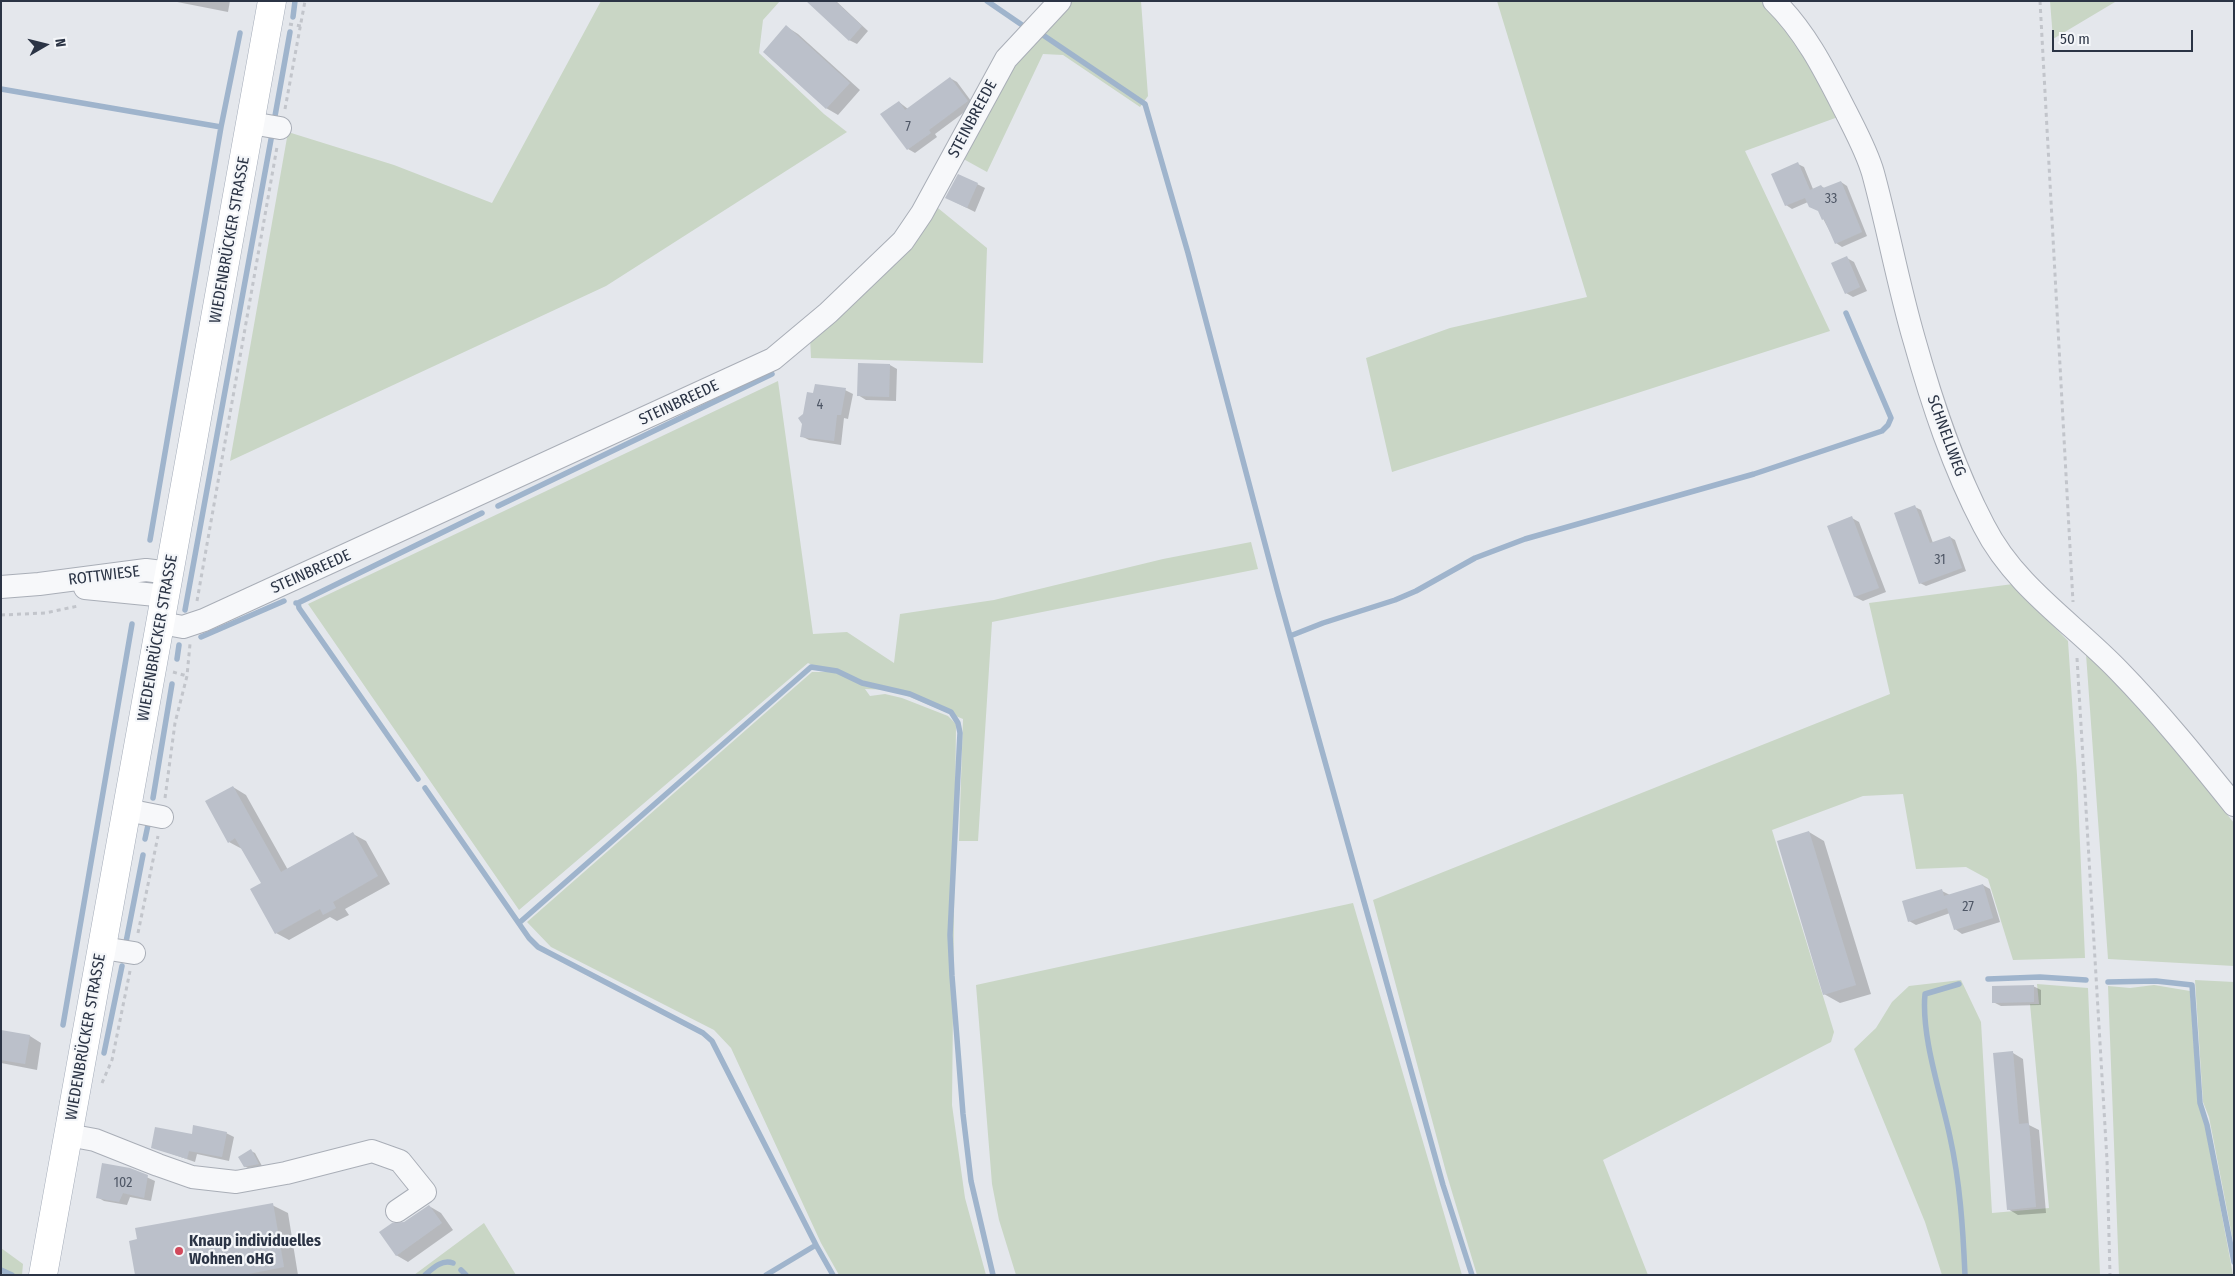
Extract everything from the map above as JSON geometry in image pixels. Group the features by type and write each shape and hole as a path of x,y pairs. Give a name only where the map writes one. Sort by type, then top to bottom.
{"main road":[{"name":"WIEDENBRÜCKER STRASSE","path":"43,1272 103,948 272,1"}],"street":[{"name":"STEINBREEDE","path":"161,623 183,628 193,624 593,444 773,359 828,313 903,241 922,213 1006,59 1060,1"},
{"name":"SCHNELLWEG","path":"1774,1 1786,13 1822,63 1862,143 1872,171 1914,338 1936,414 1962,480 1985,529 2013,570 2040,599 2119,670 2234,804"},
{"path":"251,123 280,128"},
{"name":"ROTTWIESE","path":"1,586 39,584 146,570 168,585"},
{"path":"127,810 162,817"},
{"path":"103,948 134,953"},
{"path":"68,1135 95,1140 158,1166 192,1176 236,1182 286,1173 372,1151 400,1161 425,1192 397,1211"}],"path":[{"path":"134,953 162,817 176,723 187,676 193,624 280,128 305,1"},
{"path":"1,615 45,613 80,606"}],"green space":[{"path":"601,1 780,1 763,20 759,53 824,114 847,132 606,286 230,461 288,132 394,165 492,203"},
{"path":"1071,1 1141,1 1148,96 1140,107 1063,55 1043,54 987,172 958,156 1010,64"},
{"path":"1497,1 1761,1 1794,42 1838,117 1745,151 1830,331 1392,472 1366,358 1450,328 1587,297"},
{"path":"2050,1 2113,1 2115,2 2053,39"},
{"path":"933,204 987,248 983,363 811,358 810,337"},
{"path":"778,381 813,634 847,632 894,663 900,614 994,600 1163,559 1251,542 1258,569 992,622 978,841 959,841 963,719 893,690 865,689 870,696 885,694 902,698 948,716 956,724 952,1105 965,1198 986,1275 839,1275 821,1243 731,1048 714,1030 551,947 527,922 812,672 827,672 808,663 519,910 308,604"},
{"path":"2013,584 2068,641 2077,775 2085,958 2013,960 1988,879 1966,867 1916,869 1903,794 1863,796 1772,830 1834,1032 1831,1042 1603,1160 1648,1275 1477,1275 1446,1172 1373,900 1890,694 1869,603"},
{"path":"2086,654 2111,678 2169,742 2234,823 2234,966 2108,959"},
{"path":"1353,903 1462,1275 1016,1275 999,1220 992,1184 976,985"},
{"path":"1961,980 1981,1022 1992,1213 2049,1208 2030,1004 2039,1004 2037,984 2088,988 2100,1275 1942,1275 1925,1222 1854,1049 1876,1028 1892,1002 1909,986"},
{"path":"2195,980 2234,982 2234,1246 2209,1117 2203,1102"},
{"path":"2154,985 2190,991 2198,1103 2204,1119 2233,1275 2119,1275 2108,986 2130,988"},
{"path":"484,1223 516,1275 414,1275"},
{"path":"1,1248 23,1264 22,1275 1,1275"}],"building":[{"path":"806,1 835,1 862,26 849,41"},
{"path":"786,25 850,83 826,109 763,52"},
{"path":"950,77 968,101 929,130 931,133 907,150 880,114 899,101 905,110"},
{"path":"1798,162 1810,190 1821,185 1823,188 1841,181 1862,232 1835,244 1824,219 1822,220 1818,211 1809,207 1805,198 1785,206 1771,174"},
{"path":"958,174 978,183 967,208 945,198"},
{"path":"1847,256 1860,287 1845,294 1831,263"},
{"path":"858,363 890,364 889,397 857,396"},
{"path":"815,384 846,388 841,415 837,415 834,441 800,437 802,424 798,418 803,414 807,392 813,393"},
{"path":"1915,505 1930,543 1950,536 1962,568 1919,584 1894,513"},
{"path":"1852,516 1879,588 1854,597 1827,526"},
{"path":"233,786 281,872 353,832 378,876 333,902 336,908 323,915 320,909 275,934 250,889 261,883 235,838 228,843 205,801"},
{"path":"1809,831 1856,985 1823,995 1777,841"},
{"path":"1983,884 1993,918 1954,930 1947,908 1908,922 1902,901 1942,889 1944,896"},
{"path":"2034,985 2034,1002 1992,1003 1992,986"},
{"path":"1,1030 30,1035 25,1064 1,1060"},
{"path":"2013,1051 2019,1124 2029,1123 2036,1207 2007,1210 1993,1053"},
{"path":"193,1125 227,1132 222,1157 189,1151 187,1159 151,1148 155,1127 192,1134"},
{"path":"251,1149 259,1164 244,1167 238,1157"},
{"path":"102,1163 130,1168 148,1175 144,1198 123,1193 119,1202 96,1198"},
{"path":"273,1203 284,1267 243,1275 135,1275 129,1241 137,1239 135,1228"},
{"path":"429,1205 442,1223 396,1256 379,1232 392,1223 404,1222"}],"waterway":[{"path":"293,17 295,1"},
{"path":"987,1 1025,27"},
{"path":"275,116 290,32"},
{"path":"150,540 221,127 240,33"},
{"path":"1040,33 1145,104 1188,253 1278,593 1443,1185 1472,1275"},
{"path":"1,89 221,127"},
{"path":"185,610 272,134"},
{"path":"1290,636 1323,623 1395,600 1416,591 1475,558 1525,539 1754,474 1882,431 1888,425 1891,418 1846,313"},
{"path":"498,506 772,374"},
{"path":"298,603 482,513"},
{"path":"201,637 284,601"},
{"path":"296,603 298,603 299,608 418,779"},
{"path":"63,1025 132,624"},
{"path":"177,659 179,645"},
{"path":"519,923 811,667 837,671 862,683 910,694 951,712 958,723 960,733 950,935 952,976 963,1114 971,1181 993,1275"},
{"path":"153,798 172,684"},
{"path":"425,788 529,938 538,947 703,1033 712,1041 816,1245"},
{"path":"145,839 148,825"},
{"path":"126,942 143,855"},
{"path":"104,1053 122,966"},
{"path":"1988,979 2040,977 2086,980"},
{"path":"2108,982 2156,981 2192,985 2200,1103 2207,1125 2234,1262"},
{"path":"1959,984 1925,994 1925,1011 1929,1047 1950,1137 1959,1188 1965,1275"},
{"path":"766,1275 816,1245 833,1275"},
{"path":"425,1275 441,1263 453,1263"},
{"path":"1,1270 12,1275"},
{"path":"461,1270 466,1275"}],"place":[{"name":"Knaup individuelles Wohnen oHG","path":"179,1251"}]}
